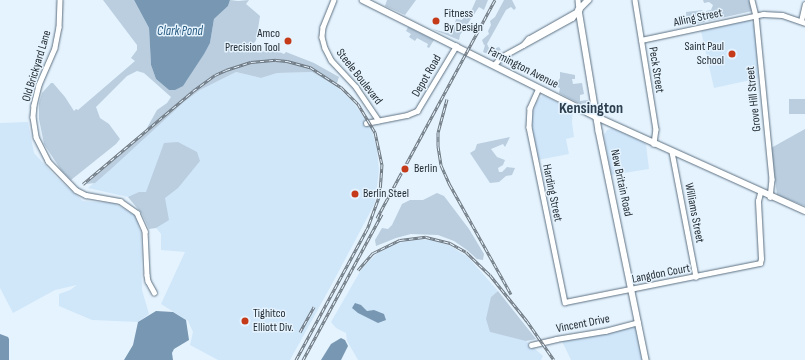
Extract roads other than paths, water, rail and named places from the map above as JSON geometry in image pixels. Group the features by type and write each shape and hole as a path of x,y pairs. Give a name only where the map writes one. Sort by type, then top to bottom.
{"main road":[{"name":"Farmington Avenue","path":"363,0 597,117 760,193 805,211"},
{"path":"579,10 589,0"},
{"name":"New Britain Road","path":"579,10 597,117 646,360"}],"street":[{"name":"Old Brickyard Lane","path":"60,0 59,27 55,48 40,85 34,105 33,116 36,137 48,161 76,190 86,195 120,200 137,213 145,231 147,275 148,281 154,292"},
{"name":"Steele Boulevard","path":"334,0 323,26 324,46 331,60 354,84 378,120"},
{"path":"494,65 498,59 561,23 579,10 578,0"},
{"name":"Peck Street","path":"635,0 656,129 654,144"},
{"name":"Grove Hill Street","path":"752,0 756,16 772,179 770,197"},
{"path":"803,22 805,4"},
{"name":"Alling Street","path":"642,40 772,14 782,14 803,22"},
{"name":"Depot Road","path":"366,122 409,115 419,109 456,46"},
{"name":"Harding Street","path":"538,88 530,108 529,127 565,302"},
{"name":"Williams Street","path":"672,152 696,277"},
{"name":"Langdon Court","path":"565,302 760,264 762,260 758,201 760,193"},
{"name":"Vincent Drive","path":"531,345 638,322"}],"water":[{"name":"Clark Pond","path":"134,0 230,0 228,6 214,19 210,43 183,86 175,90 169,90 156,79 151,65 149,28"},
{"path":"355,303 361,305 367,311 374,310 384,314 386,320 378,323 358,313 352,308"},
{"path":"156,311 173,312 186,320 189,340 174,349 172,353 173,360 124,360 133,345 138,322"},
{"path":"0,334 8,337 9,339 9,360 0,360"},
{"path":"341,338 345,340 348,346 341,360 321,360 331,344"}],"railway":[{"path":"377,218 495,0"},
{"path":"83,184 193,91 215,75 226,70 251,62 276,60 287,61 310,67 341,87 358,104 375,132 382,164 380,194 367,229 296,360"},
{"path":"447,99 438,132 438,146 441,165 450,185 511,294"},
{"path":"303,360 382,214"},
{"path":"358,270 373,253 400,240 426,237 450,243 466,252 490,275 527,321 554,360"},
{"path":"300,332 314,307"}],"place":[{"name":"Fitness By Design","path":"436,21"},
{"name":"Amco Precision Tool","path":"288,41"},
{"name":"Saint Paul School","path":"732,54"},
{"name":"Berlin","path":"405,169"},
{"name":"Berlin Steel","path":"355,194"},
{"name":"Tighitco Elliott Div.","path":"245,321"}],"district":[{"name":"Kensington","path":"591,109"}]}
